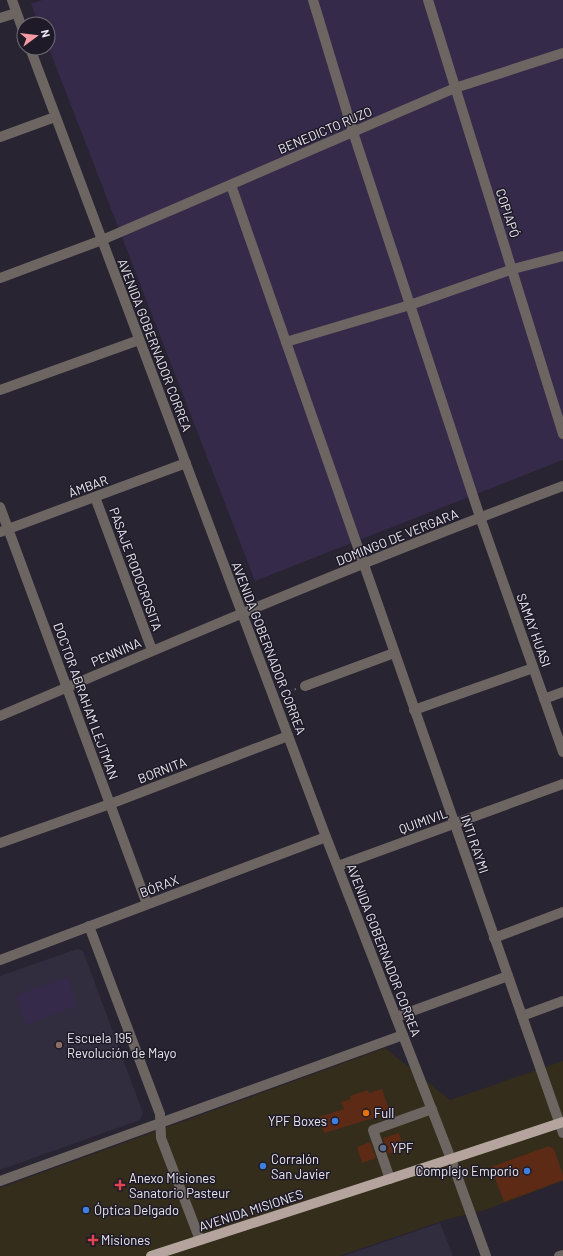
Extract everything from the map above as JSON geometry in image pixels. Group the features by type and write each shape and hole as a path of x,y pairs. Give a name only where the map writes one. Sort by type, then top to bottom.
{"main road":[{"name":"AVENIDA MISIONES","path":"151,1256 561,1122"}],"street":[{"path":"12,0 18,16"},
{"name":"SAMAY HUASI","path":"313,0 353,132 480,517 563,752"},
{"name":"COPIAPÓ","path":"428,0 513,269 563,434"},
{"path":"0,18 16,12"},
{"name":"BENEDICTO RUZO","path":"0,278 102,240 455,88 563,53"},
{"name":"AVENIDA GOBERNADOR CORREA","path":"33,56 326,837 432,1109 486,1256"},
{"path":"0,137 56,117"},
{"name":"INTI RAYMI","path":"231,185 494,938 561,1122 563,1133"},
{"path":"286,342 410,305 513,269 563,256"},
{"path":"0,390 140,340"},
{"name":"ÁMBAR","path":"4,531 186,463"},
{"name":"DOMINGO DE VERGARA","path":"242,613 480,517 563,486"},
{"name":"PASAJE RODOCROSITA","path":"95,497 152,650"},
{"name":"DOCTOR ABRAHAM LEJTMAN","path":"0,507 4,531 67,687 147,904"},
{"name":"PENNINA","path":"0,716 152,650 242,613"},
{"path":"305,686 394,654"},
{"path":"414,710 533,668"},
{"path":"544,699 563,692"},
{"name":"BORNITA","path":"0,843 110,804 288,736"},
{"name":"QUIMIVIL","path":"338,866 563,784"},
{"name":"BÓRAX","path":"0,960 326,837"},
{"path":"494,938 563,912"},
{"path":"89,926 160,1114 161,1138 200,1240"},
{"path":"396,1017 508,976"},
{"path":"522,1016 563,1001"},
{"path":"0,1181 403,1035"},
{"path":"390,1179 373,1130 432,1109"},
{"path":"559,1256 563,1254"}],"path":[{"path":"274,697 305,686"}],"shaded area":[{"path":"42,0 563,0 563,460 255,581 52,56 56,56 56,16 36,16 31,4"},
{"name":"Escuela 195 Revolución de Mayo","path":"77,949 83,951 143,1113 140,1120 0,1170 0,976"},
{"path":"67,977 77,1005 26,1025 16,996"},
{"path":"385,1048 450,1100 563,1061 563,1181 485,1210 448,1219 339,1256 0,1256 0,1188"},
{"path":"440,1223 453,1256 343,1256"}],"building":[{"path":"382,1089 390,1113 324,1133 319,1117 344,1109 341,1102 351,1099 350,1096 368,1090 369,1093"},
{"path":"399,1133 404,1149 388,1154 383,1138"},
{"path":"370,1142 376,1158 362,1163 357,1147"},
{"name":"Complejo Emporio","path":"549,1146 554,1149 563,1175 563,1180 504,1202 491,1167"}],"place":[{"name":"Escuela 195 Revolución de Mayo","path":"59,1045"},
{"name":"Full","path":"366,1113"},
{"name":"YPF Boxes","path":"335,1121"},
{"name":"YPF","path":"383,1148"},
{"name":"Corralón San Javier","path":"263,1166"},
{"name":"Complejo Emporio","path":"527,1171"},
{"name":"Anexo Misiones Sanatorio Pasteur","path":"120,1185"},
{"name":"Óptica Delgado","path":"86,1210"},
{"name":"Misiones","path":"93,1240"}]}
